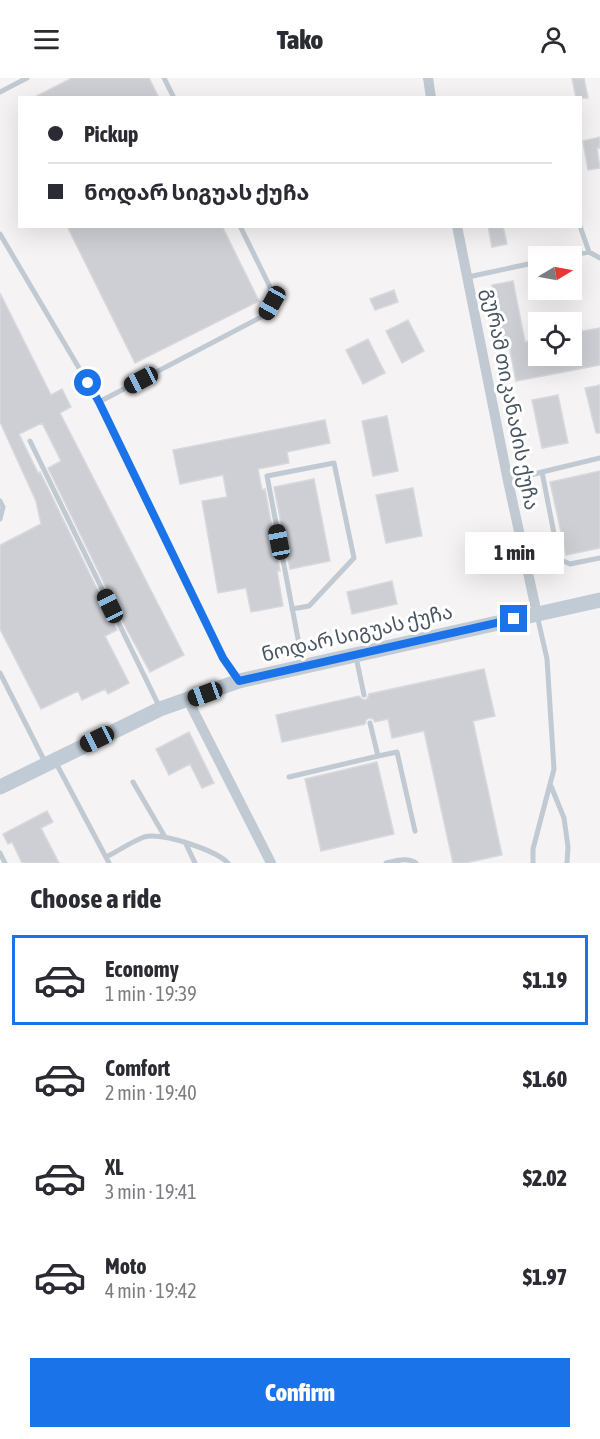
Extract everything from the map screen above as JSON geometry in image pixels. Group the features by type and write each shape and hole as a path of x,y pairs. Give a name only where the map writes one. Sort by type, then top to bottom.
{"street":[{"path":"428,78 432,96"},
{"name":"გურამ თიკანაძის ქუჩა","path":"457,228 537,614"},
{"name":"ნოდარ სიგუას ქუჩა","path":"0,787 160,709 239,681 600,600"},
{"path":"188,700 271,863"}],"lane":[{"path":"0,92 27,78"},
{"path":"164,78 173,96"},
{"path":"99,402 265,315 272,303 271,289 241,228"},
{"path":"581,228 589,252"},
{"path":"0,234 99,402 223,658 239,681"},
{"path":"582,253 589,252 600,258"},
{"path":"468,277 528,264"},
{"path":"30,441 160,709"},
{"path":"508,481 600,458"},
{"path":"292,609 309,606 354,558 334,463 267,476 292,609 303,667"},
{"path":"542,472 559,559 570,564 600,558"},
{"path":"0,501 3,507 0,519"},
{"path":"533,863 533,849 554,769 547,659 537,614"},
{"path":"355,656 364,695"},
{"path":"0,673 107,860 145,837 165,837 210,852 228,863"},
{"path":"370,723 378,756"},
{"path":"289,777 396,752 415,831"},
{"path":"133,782 165,837"},
{"path":"550,784 564,818 568,847 567,863"},
{"path":"185,843 195,863"},
{"path":"0,854 5,863"},
{"path":"386,863 402,860 416,863"}],"building":[{"path":"72,78 149,78 158,96 37,96"},
{"path":"572,78 584,78 588,98 576,96"},
{"path":"600,137 600,148 597,148 600,168 588,170 583,141"},
{"path":"68,228 223,228 259,301 135,363"},
{"path":"488,228 503,228 507,244 492,247"},
{"path":"513,281 525,342 528,341 528,366 582,366 582,331 600,328 600,365 516,381 509,345 504,346 492,285"},
{"path":"394,290 398,302 375,310 370,299"},
{"path":"0,293 51,395 62,389 71,407 60,413 184,655 150,672 48,468 61,461 42,423 19,434 117,630 105,636 129,683 108,694 105,689 82,700 78,691 41,709 0,629 0,545 41,524 36,501 0,422"},
{"path":"408,320 424,351 402,363 386,331"},
{"path":"368,339 385,373 363,384 346,350"},
{"path":"600,385 600,433 596,433 585,388"},
{"path":"558,395 568,443 542,448 532,400"},
{"path":"387,416 398,471 373,476 362,421"},
{"path":"325,420 330,443 287,452 289,463 258,469 262,490 265,489 280,571 277,571 283,606 251,612 246,588 218,593 202,501 227,497 223,475 180,484 173,450"},
{"path":"600,471 600,548 566,555 550,482"},
{"path":"314,479 330,561 290,569 274,487"},
{"path":"413,488 422,536 386,543 376,495"},
{"path":"392,581 397,604 352,614 347,592"},
{"path":"484,669 495,716 473,721 502,855 465,863 453,863 424,731 392,738 388,719 375,722 369,718 365,724 282,742 276,715 359,696 366,700 369,694"},
{"path":"189,732 214,783 202,788 190,764 169,775 156,749"},
{"path":"377,762 394,834 321,851 305,779"},
{"path":"47,811 53,822 41,828 59,863 22,863 12,842 8,844 3,834"}],"route":[{"path":"88,383 223,658 239,681 514,619"}]}
